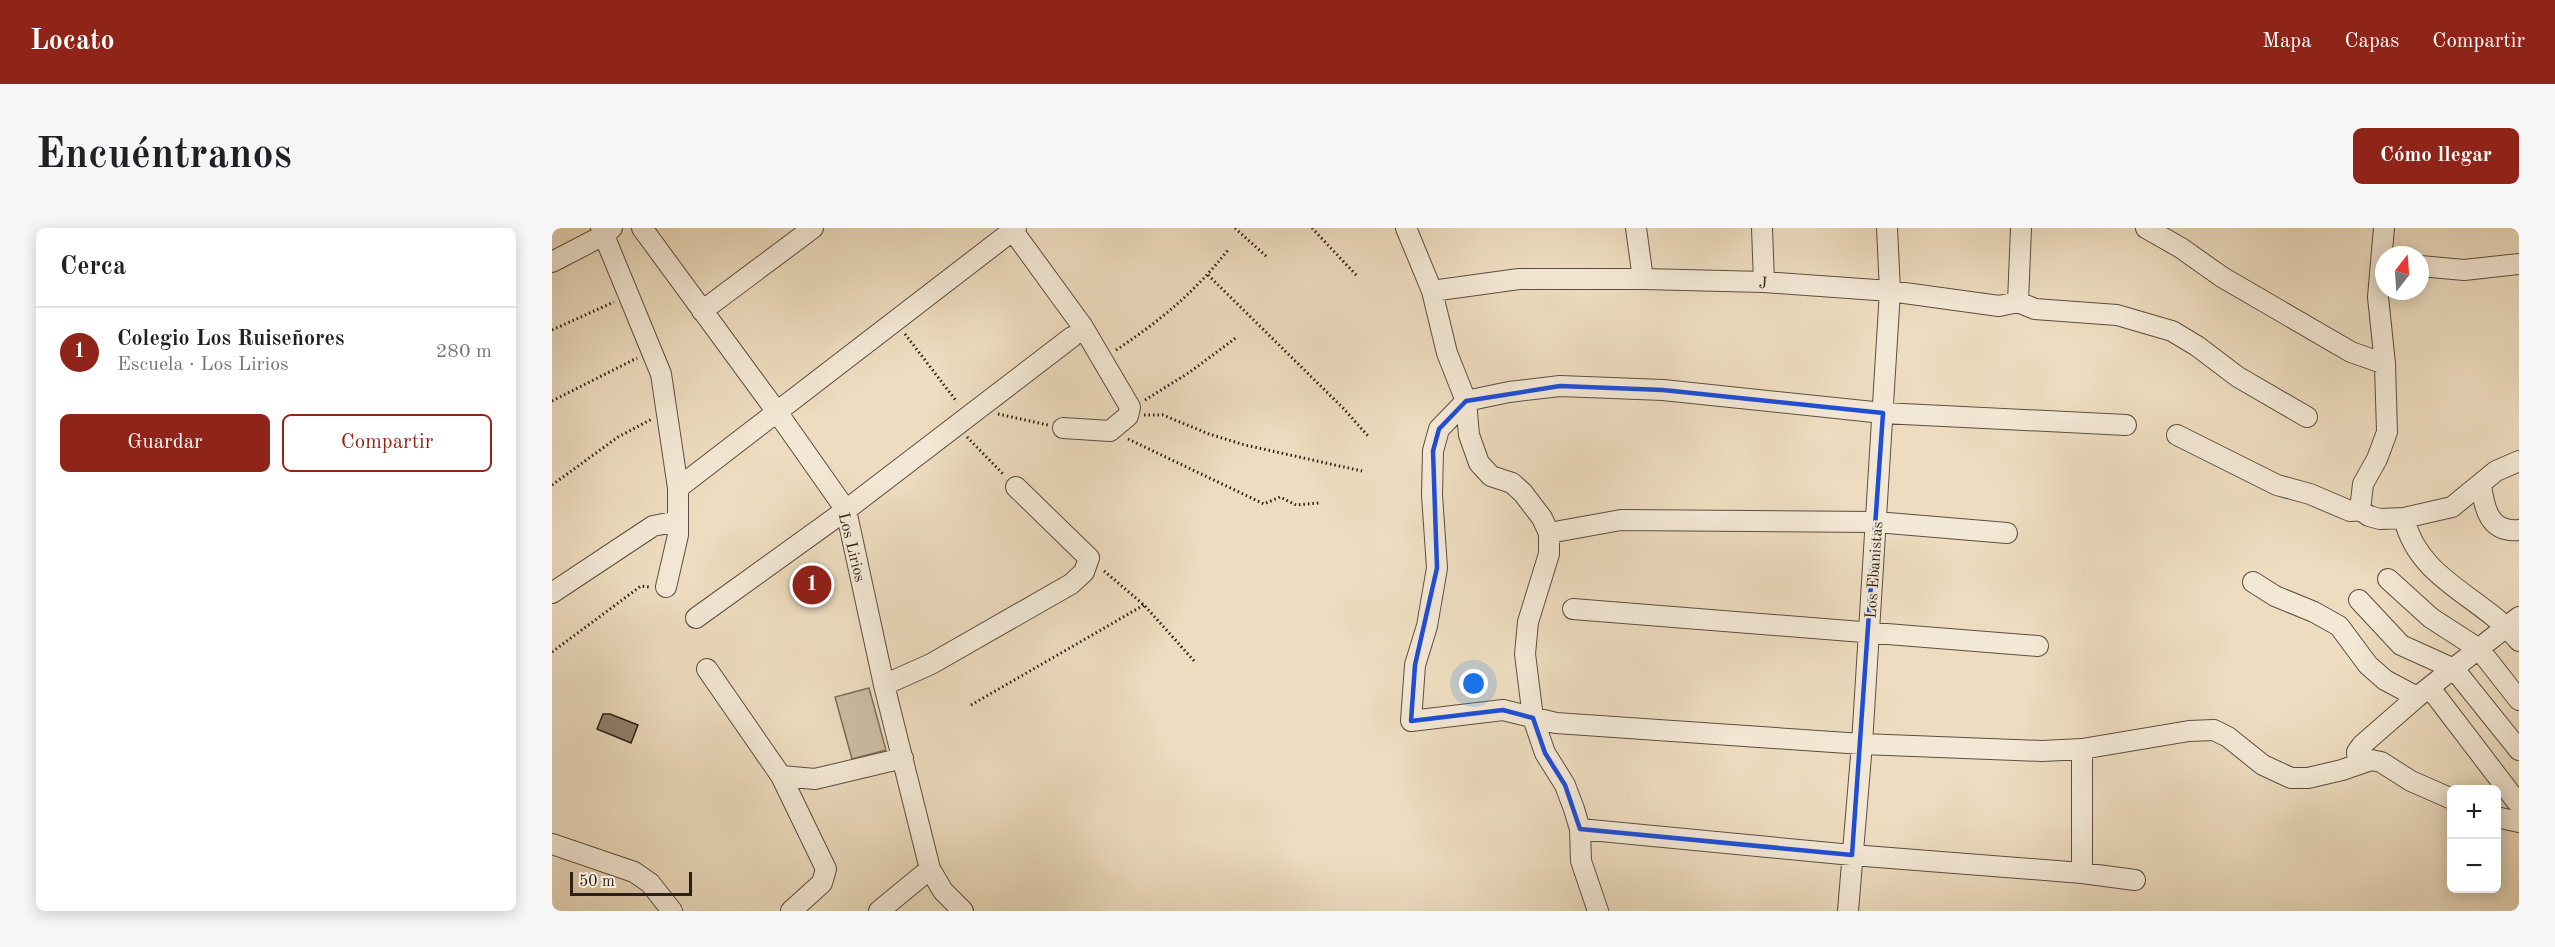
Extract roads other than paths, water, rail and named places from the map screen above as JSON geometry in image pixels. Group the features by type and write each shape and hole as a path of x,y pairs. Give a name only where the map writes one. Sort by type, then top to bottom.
{"street":[{"name":"Los Lirios","path":"642,228 846,510 884,685 930,869 943,891 963,911"},
{"path":"702,311 813,228"},
{"path":"1406,228 1432,291 1447,353 1466,401 1469,435 1479,463 1491,476 1512,483 1523,493 1542,518 1549,533 1549,554 1528,622 1524,654 1533,718 1545,753 1565,785 1580,829 1581,861 1598,911"},
{"path":"1636,228 1643,279"},
{"path":"1762,228 1764,282"},
{"name":"Los Ebanistas","path":"1848,911 1862,744 1890,291 1887,228"},
{"path":"2021,228 2018,302 2035,309 2117,315 2172,332 2197,346 2238,377 2307,417"},
{"path":"2146,228 2181,248 2222,277 2351,352 2385,364"},
{"path":"2384,228 2384,246"},
{"path":"552,262 606,230 661,374 678,488 678,535 666,587"},
{"path":"678,488 1006,231 1083,327 1130,407 1128,416 1110,431 1063,428"},
{"path":"2429,267 2464,270 2519,264"},
{"name":"J","path":"1432,291 1519,279 1643,279 1764,282 1890,291 1999,306 2018,302"},
{"path":"2360,510 2363,484 2377,459 2387,432 2385,364 2378,300"},
{"path":"696,618 846,510 1072,337"},
{"path":"2126,425 1883,413 1663,390 1560,386 1509,392 1466,401 1439,429 1433,451 1432,495 1437,568 1427,626 1415,665 1411,692 1411,721 1503,711 1556,723 1862,744 2042,751 2082,749 2189,731 2214,730 2228,736 2269,769 2291,778 2308,778 2371,760 2381,762 2411,781 2447,797"},
{"path":"2177,435 2277,485 2310,494 2350,511 2360,510 2380,519 2404,518 2452,507 2496,471 2519,461"},
{"path":"2481,483 2484,503 2495,526 2507,532 2519,530"},
{"path":"884,685 931,664 1071,584 1084,572 1089,558 1016,487"},
{"path":"2358,763 2357,752 2362,745 2479,649 2515,628 2454,588 2416,551 2408,535 2404,518"},
{"path":"1549,533 1622,520 1876,522 2007,533"},
{"path":"552,593 653,526 678,521"},
{"path":"2388,579 2437,622 2479,649 2519,700"},
{"path":"2253,582 2276,596 2314,612 2339,626 2385,680 2424,693 2517,802"},
{"path":"2359,600 2401,645 2454,669 2519,750"},
{"path":"1573,609 2038,646"},
{"path":"707,669 781,776 826,868 822,883 791,911"},
{"path":"2082,749 2082,873"},
{"path":"781,776 815,779 903,758"},
{"path":"2501,818 2519,822"},
{"path":"1580,829 1852,855 2082,873 2135,880"},
{"path":"552,844 634,872 650,883 672,911"},
{"path":"879,911 930,869"}],"place":[{"name":"Colegio Los Ruiseñores","path":"812,585"}]}
